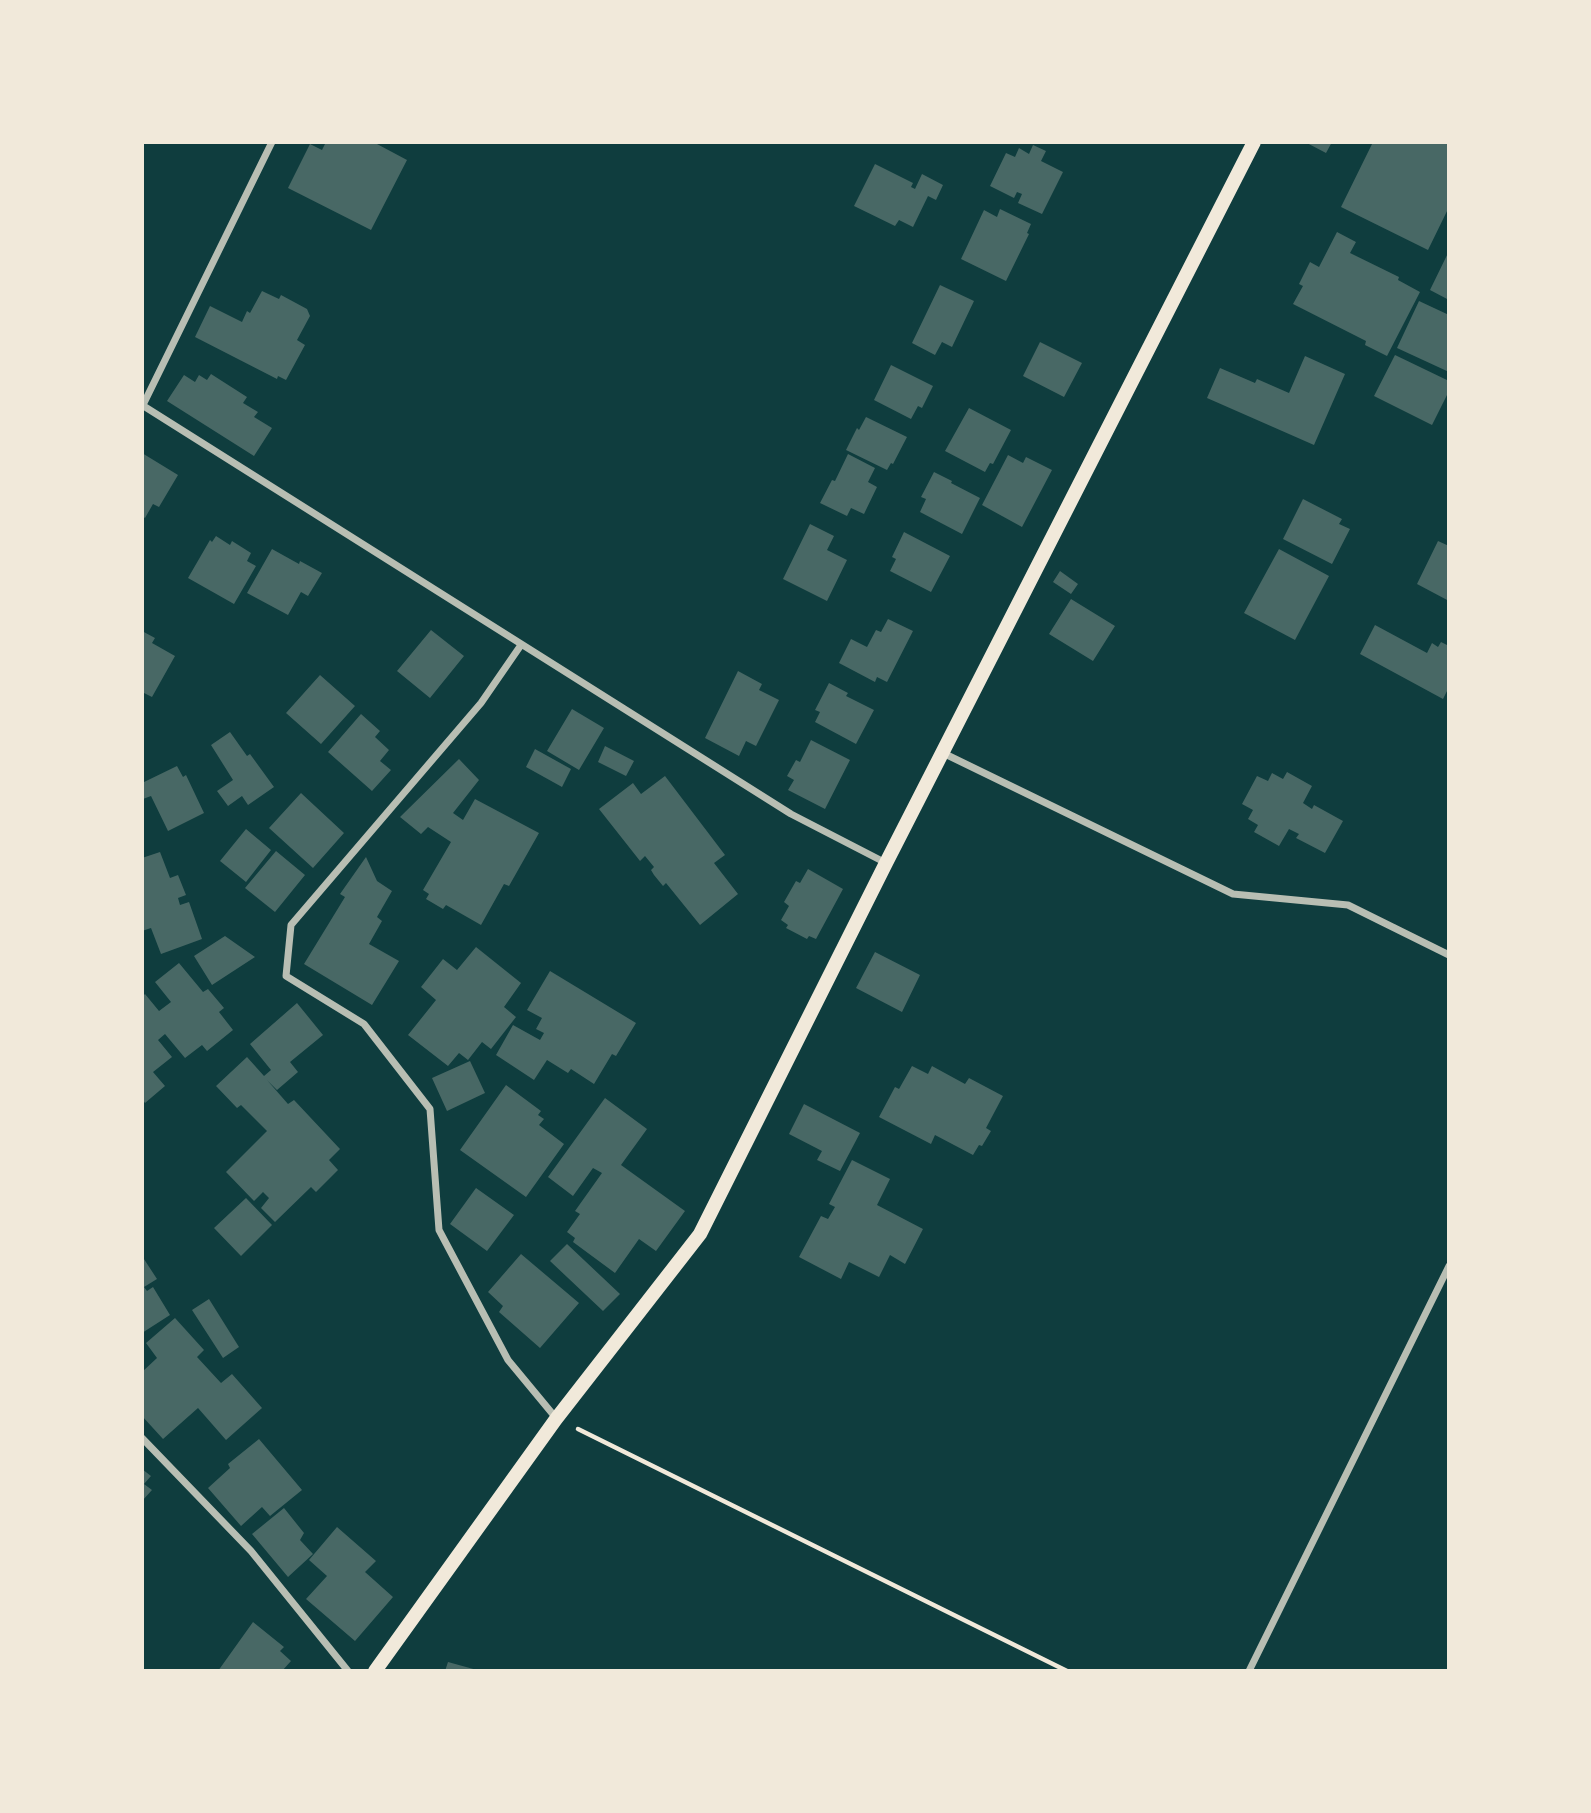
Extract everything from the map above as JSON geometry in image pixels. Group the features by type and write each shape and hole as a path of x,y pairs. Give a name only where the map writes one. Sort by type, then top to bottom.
{"main road":[{"path":"375,1671 556,1419 701,1234 886,863 1254,142"}],"street":[{"path":"272,142 142,406 791,814 886,863"},
{"path":"521,645 481,704 291,925 286,976 364,1024 430,1109 439,1230 508,1360 556,1419"},
{"path":"943,753 1233,894 1348,905 1449,955"},
{"path":"1249,1671 1449,1266"},
{"path":"142,1438 251,1551 348,1671"}],"path":[{"path":"556,1419 1067,1671"}],"building":[{"path":"326,142 378,142 377,144 407,160 371,230 288,188 310,144 322,150"},
{"path":"1305,142 1332,142 1326,153"},
{"path":"1373,142 1449,142 1449,207 1428,250 1341,207"},
{"path":"1033,145 1046,151 1041,161 1063,172 1042,214 1018,203 1022,194 1017,192 1014,198 990,186 1006,153 1015,157 1019,148 1029,154"},
{"path":"875,164 913,183 911,187 915,189 922,174 943,185 936,200 928,196 913,227 899,220 895,226 854,206"},
{"path":"1000,209 1031,224 1027,233 1029,234 1006,281 961,259 984,210 997,217"},
{"path":"1337,232 1356,242 1350,253 1399,277 1398,280 1420,292 1387,356 1365,345 1366,341 1293,304 1303,286 1299,284 1310,262 1319,267"},
{"path":"1449,251 1449,300 1430,290"},
{"path":"940,285 974,301 952,347 942,342 935,355 912,343"},
{"path":"262,291 279,299 281,295 307,309 310,316 297,340 305,345 286,380 278,376 277,379 195,337 210,306 242,322"},
{"path":"1419,301 1449,315 1449,372 1397,348"},
{"path":"1040,342 1082,363 1064,397 1023,376"},
{"path":"1395,355 1449,381 1449,391 1432,425 1374,396"},
{"path":"1305,356 1345,374 1314,445 1207,398 1220,368 1255,383 1257,379 1289,393"},
{"path":"891,365 933,386 922,408 918,406 911,419 874,400"},
{"path":"211,374 247,397 243,403 258,412 254,417 272,428 254,456 167,401 184,375 195,382 199,375 207,380"},
{"path":"969,408 1011,430 993,464 990,463 985,472 945,451"},
{"path":"866,417 907,437 887,470 846,450"},
{"path":"142,453 178,475 159,507 153,504 145,518 142,516"},
{"path":"848,454 875,468 868,482 877,487 864,514 851,508 847,516 820,503 832,480 835,481"},
{"path":"1008,455 1023,463 1026,457 1052,470 1022,527 982,505"},
{"path":"934,472 980,498 962,534 920,512 926,499 921,497"},
{"path":"1303,499 1342,519 1339,524 1350,529 1332,564 1283,539"},
{"path":"810,524 834,536 827,550 847,560 827,601 783,579"},
{"path":"904,532 950,556 931,592 890,571 896,559 892,557"},
{"path":"216,536 230,545 232,541 251,553 247,561 256,566 234,604 188,578 210,540 212,542"},
{"path":"1438,541 1449,546 1449,601 1417,584"},
{"path":"272,549 322,573 308,596 301,592 288,615 247,593"},
{"path":"1279,549 1329,576 1295,640 1244,613"},
{"path":"1060,571 1078,584 1071,594 1053,582"},
{"path":"1071,599 1115,626 1093,661 1049,634"},
{"path":"888,619 913,631 887,682 877,677 875,682 839,663 851,639 867,647 876,630 881,632"},
{"path":"1375,625 1427,653 1432,643 1438,647 1441,642 1449,646 1449,687 1443,699 1360,654"},
{"path":"431,630 464,656 430,698 397,671"},
{"path":"142,631 155,638 152,643 175,656 152,697 142,692"},
{"path":"738,671 762,684 759,690 779,700 756,746 746,741 739,756 705,738"},
{"path":"320,675 355,706 321,744 286,713"},
{"path":"829,683 848,693 846,696 874,710 856,744 815,722 820,712 815,710"},
{"path":"572,709 604,728 579,770 547,751"},
{"path":"361,714 380,731 375,737 389,750 380,761 391,770 372,791 328,752"},
{"path":"230,732 274,787 248,805 242,796 228,806 217,791 233,780 211,745"},
{"path":"811,740 850,760 825,809 788,790 794,780 787,776 796,760 800,762"},
{"path":"605,746 634,761 626,776 598,762"},
{"path":"535,749 571,769 562,787 526,767"},
{"path":"459,759 479,780 453,813 463,820 475,799 539,833 509,886 504,884 481,925 446,905 443,909 426,899 429,894 423,890 451,842 428,827 421,834 400,817"},
{"path":"177,766 183,777 186,775 204,813 168,831 151,796 143,799 142,783"},
{"path":"1287,772 1312,786 1303,803 1312,809 1314,805 1343,821 1325,853 1296,838 1299,834 1289,829 1279,846 1254,832 1258,825 1248,819 1253,810 1242,804 1257,776 1268,781 1272,773 1283,779"},
{"path":"665,776 725,855 714,863 738,894 700,925 666,883 663,886 654,875 651,870 654,867 645,856 640,861 599,809 633,783 641,794"},
{"path":"301,793 344,833 313,868 269,828"},
{"path":"246,829 271,850 246,882 220,861"},
{"path":"276,851 305,875 275,912 245,888"},
{"path":"160,852 170,878 178,875 186,895 178,898 180,905 189,902 202,939 161,954 151,928 142,931 142,858"},
{"path":"366,857 377,881 392,891 377,917 382,921 369,944 399,961 372,1005 304,964 345,897 340,894"},
{"path":"808,869 843,889 816,939 809,936 807,939 786,928 788,925 781,920 789,906 784,902 796,881 800,883"},
{"path":"225,936 255,957 212,985 194,956"},
{"path":"476,947 521,983 504,1007 516,1017 491,1049 482,1042 468,1060 459,1053 448,1066 408,1035 436,1000 421,987 443,959 457,970"},
{"path":"875,952 920,975 902,1012 856,988"},
{"path":"179,963 203,992 208,989 224,1008 219,1012 233,1030 207,1051 202,1045 185,1058 165,1034 158,1040 172,1057 153,1072 165,1086 145,1103 142,1099 142,997 145,994 159,1011 171,1002 155,982"},
{"path":"550,971 636,1023 616,1056 612,1054 594,1084 571,1069 568,1073 547,1060 534,1080 496,1055 513,1025 540,1040 544,1033 536,1029 542,1018 527,1010"},
{"path":"297,1003 323,1035 290,1062 298,1072 277,1090 267,1080 288,1104 294,1100 340,1149 329,1160 338,1170 316,1192 311,1187 275,1222 261,1208 269,1198 263,1192 254,1201 226,1172 267,1131 241,1105 237,1108 216,1086 247,1057 264,1076 271,1070 250,1044"},
{"path":"470,1061 485,1093 447,1111 432,1078"},
{"path":"912,1066 928,1074 932,1066 965,1084 969,1078 1003,1096 986,1128 991,1131 973,1155 935,1135 931,1144 879,1117 895,1087 899,1089"},
{"path":"506,1085 541,1111 538,1115 544,1119 539,1125 564,1144 526,1197 460,1150"},
{"path":"605,1098 647,1129 621,1165 685,1211 656,1251 639,1239 615,1273 573,1242 575,1238 567,1232 580,1214 575,1211 602,1173 593,1168 573,1196 548,1177"},
{"path":"804,1104 860,1133 840,1171 817,1160 822,1151 789,1134"},
{"path":"852,1160 890,1179 877,1205 923,1229 905,1264 890,1255 879,1277 849,1262 841,1279 799,1257 821,1216 828,1219 835,1207 829,1204"},
{"path":"476,1188 514,1215 487,1251 450,1224"},
{"path":"246,1198 272,1225 241,1256 214,1228"},
{"path":"567,1244 620,1294 603,1311 550,1261"},
{"path":"521,1254 579,1303 540,1348 499,1312 503,1306 488,1292"},
{"path":"142,1256 157,1279 144,1287 147,1291 153,1287 170,1315 142,1333"},
{"path":"209,1299 239,1347 223,1358 192,1310"},
{"path":"175,1318 204,1350 197,1357 221,1383 232,1374 262,1408 226,1440 198,1408 163,1439 142,1416 142,1372 157,1358 146,1343"},
{"path":"259,1439 302,1490 270,1516 262,1507 241,1526 208,1488 230,1468 228,1464"},
{"path":"142,1469 151,1476 144,1484 152,1490 142,1501"},
{"path":"284,1508 304,1533 300,1540 313,1554 288,1577 252,1534"},
{"path":"337,1527 376,1561 365,1572 393,1597 355,1641 306,1599 327,1576 309,1560"},
{"path":"253,1622 284,1647 280,1651 291,1661 282,1671 218,1671"},
{"path":"448,1662 477,1670 477,1671 445,1671"}]}
